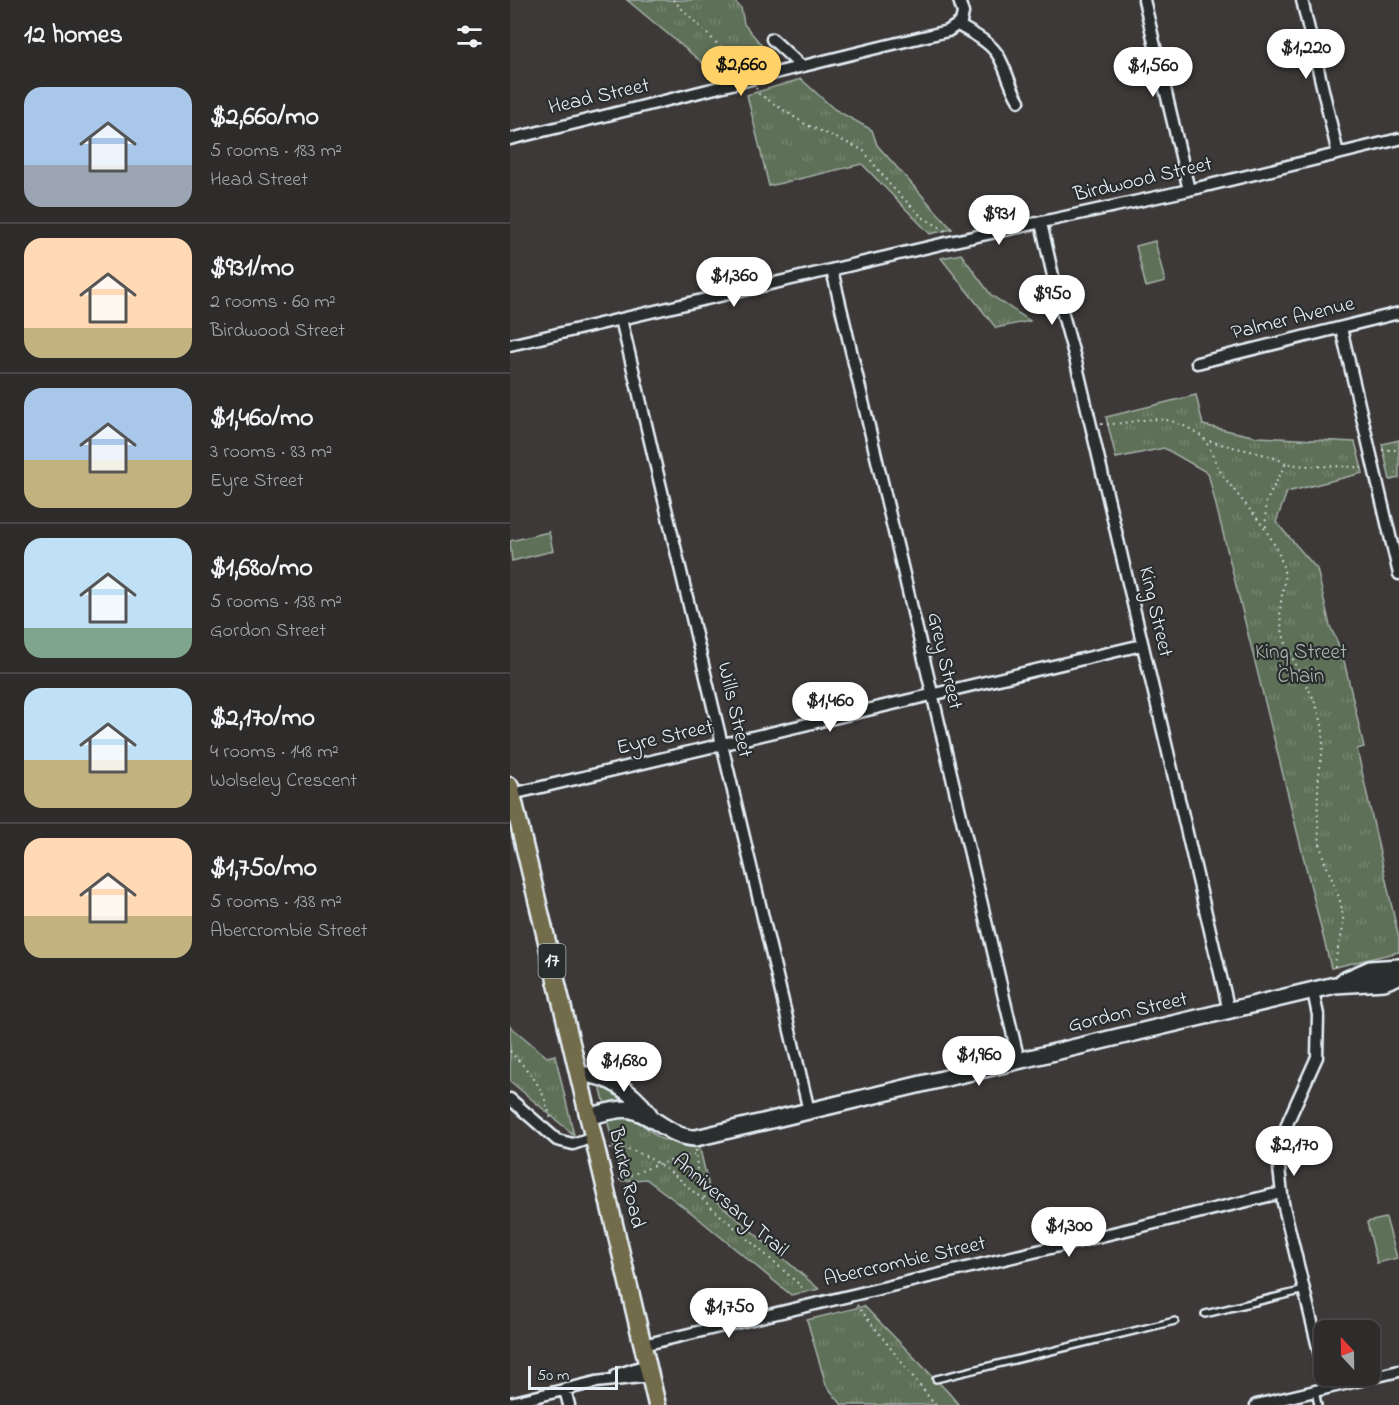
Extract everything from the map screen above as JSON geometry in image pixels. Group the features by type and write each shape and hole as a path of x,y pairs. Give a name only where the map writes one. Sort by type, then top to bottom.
{"main road":[{"name":"Burke Road","path":"511,790 657,1405"}],"street":[{"path":"959,0 963,18 958,26 984,41 996,52 1019,101"},
{"path":"1144,0 1189,190"},
{"path":"1302,0 1338,154"},
{"name":"Head Street","path":"510,139 801,65 948,31 958,26"},
{"path":"772,39 801,65"},
{"name":"Birdwood Street","path":"510,345 950,242 1189,190 1399,139"},
{"name":"King Street","path":"1041,223 1229,1011"},
{"name":"Grey Street","path":"832,270 1019,1061"},
{"name":"Palmer Avenue","path":"1197,363 1399,313"},
{"name":"Wills Street","path":"621,319 809,1111"},
{"path":"1341,328 1399,574"},
{"name":"Eyre Street","path":"511,790 722,744 1142,645"},
{"name":"Gordon Street","path":"1335,986 1364,970 1376,967 1399,967"},
{"name":"Gordon Street","path":"588,1117 629,1110 654,1121 676,1135 696,1138 1313,991 1335,986 1384,982 1399,976"},
{"path":"1313,991 1318,1015 1317,1057 1293,1107 1284,1133 1279,1168 1281,1193 1314,1328"},
{"name":"Gordon Street","path":"579,1075 596,1075 611,1081 643,1107 654,1121"},
{"path":"510,1100 558,1140 573,1144 595,1144"},
{"name":"Abercrombie Street","path":"643,1345 1281,1193"},
{"path":"510,1403 649,1370"},
{"path":"1256,1405 1399,1371"},
{"path":"565,1390 569,1405"}],"lane":[{"path":"1205,1314 1305,1290"},
{"path":"936,1379 1175,1321"},
{"path":"1315,1391 1318,1405"}],"path":[{"path":"673,0 753,79 759,94 805,124 863,150 890,185 922,217 944,228 950,242"},
{"path":"1106,424 1165,420 1175,422 1204,439 1225,446 1268,454 1286,463 1311,467 1341,464 1362,468"},
{"path":"1204,439 1229,484 1267,530"},
{"path":"1382,450 1399,450"},
{"path":"1286,463 1265,504 1265,519 1267,530 1283,569 1281,627 1292,659 1313,698 1322,726 1319,836 1323,857 1337,892 1343,917 1334,966 1335,986"},
{"path":"510,1051 542,1090 558,1140"},
{"path":"696,1138 697,1172 705,1194 704,1201"},
{"name":"Anniversary Trail","path":"595,1144 637,1152 658,1164 801,1285 808,1305"},
{"path":"605,1185 658,1164 696,1154"},
{"path":"849,1296 935,1405"}],"green space":[{"path":"627,0 733,0 741,8 744,24 774,60 717,75"},
{"path":"801,79 834,109 872,130 877,145 952,229 930,234 862,164 769,186 747,95"},
{"path":"1155,241 1165,282 1146,287 1136,246"},
{"path":"961,254 991,295 1030,321 996,328 941,258"},
{"name":"King Street Chain","path":"1196,395 1203,425 1257,437 1355,442 1363,473 1287,492 1276,522 1317,569 1330,626 1342,652 1364,747 1357,749 1399,939 1399,952 1331,968 1208,473 1164,448 1116,458 1106,417"},
{"path":"1399,440 1399,478 1390,480 1382,444"},
{"path":"549,532 553,551 512,561 510,541"},
{"path":"510,1026 547,1057 555,1055 574,1135 510,1081"},
{"path":"598,1079 632,1101 606,1108"},
{"path":"629,1115 661,1139 699,1145 711,1196 819,1289 791,1295 693,1214 646,1179 622,1181 607,1119"},
{"path":"1386,1218 1397,1258 1377,1263 1367,1222"},
{"path":"864,1306 959,1405 842,1405 826,1385 807,1320"}]}
